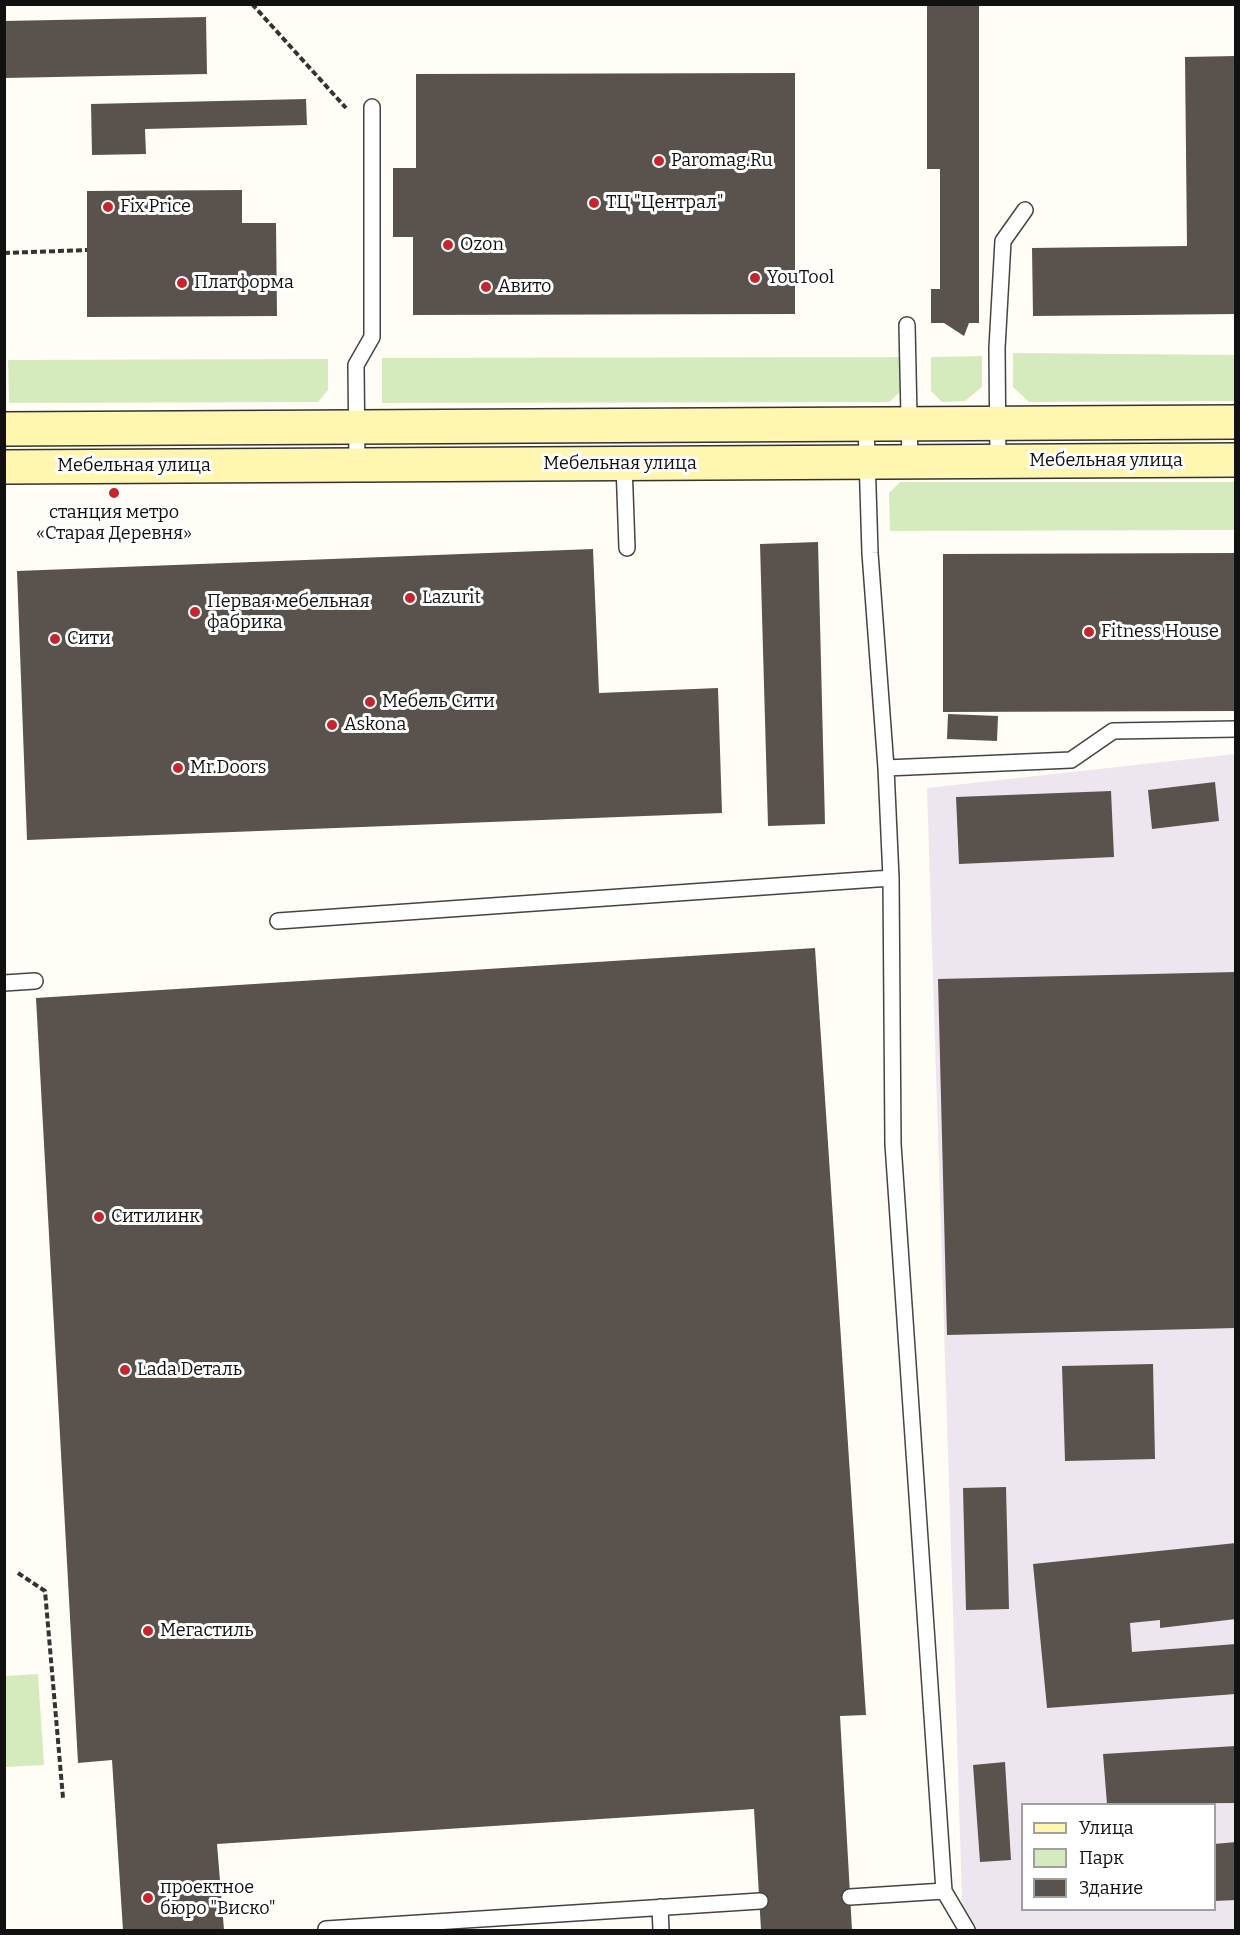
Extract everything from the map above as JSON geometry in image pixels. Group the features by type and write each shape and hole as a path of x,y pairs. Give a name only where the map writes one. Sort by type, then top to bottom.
{"street":[{"name":"Мебельная улица","path":"4,429 1236,422"},
{"name":"Мебельная улица","path":"4,467 1236,460"}],"lane":[{"path":"357,465 356,365 372,337 372,107"},
{"path":"998,462 997,348 1004,241 1026,210"},
{"path":"907,326 910,462"},
{"path":"866,424 870,553 886,768 891,878 893,1144 944,1891 967,1930"},
{"path":"624,464 627,548"},
{"path":"886,768 1071,760 1113,731 1236,729"},
{"path":"278,921 891,878"},
{"path":"4,982 35,981"},
{"path":"850,1897 944,1891"},
{"path":"326,1930 760,1901"},
{"path":"660,1907 662,1930"}],"path":[{"path":"252,4 372,136"},
{"path":"4,253 87,250"},
{"path":"18,1573 45,1591 63,1798"}],"shaded area":[{"path":"1235,754 1235,1930 963,1930 927,788"}],"green space":[{"path":"1013,353 1235,355 1235,401 1029,402 1013,387"},
{"path":"982,356 982,387 965,401 942,402 931,391 931,357"},
{"path":"900,357 900,392 889,402 382,403 382,358"},
{"path":"328,359 328,390 318,402 9,403 8,360"},
{"path":"900,482 1235,482 1235,530 890,531 889,493"},
{"path":"38,1674 44,1765 5,1767 5,1676"}],"building":[{"path":"927,4 979,4 979,323 969,323 964,336 944,323 931,323 931,289 940,289 940,169 927,169"},
{"path":"206,17 207,74 4,78 4,21"},
{"path":"1236,56 1236,314 1033,316 1032,248 1187,246 1185,57"},
{"name":"ТЦ \"Централ\"","path":"795,73 795,314 413,315 413,237 393,237 393,168 416,168 416,74"},
{"path":"306,99 307,125 145,129 146,154 92,155 91,104"},
{"name":"Платформа","path":"242,190 242,223 276,223 277,316 87,317 87,191"},
{"path":"818,542 825,824 768,826 760,544"},
{"name":"Мебель Сити","path":"593,549 599,693 718,688 722,813 27,840 17,571"},
{"name":"Fitness House","path":"1236,553 1236,711 943,712 943,554"},
{"path":"948,714 998,716 997,741 947,739"},
{"path":"1215,782 1219,821 1152,829 1148,790"},
{"path":"1111,791 1114,857 959,864 956,797"},
{"path":"815,948 866,1715 840,1716 852,1930 761,1930 754,1809 217,1844 224,1930 123,1930 112,1760 78,1763 36,998"},
{"path":"1236,972 1236,1328 947,1335 938,979"},
{"path":"1153,1364 1155,1459 1065,1461 1062,1366"},
{"path":"1006,1487 1009,1609 966,1610 963,1488"},
{"path":"1236,1543 1236,1619 1160,1628 1160,1620 1130,1623 1132,1652 1236,1644 1236,1694 1047,1708 1033,1564"},
{"path":"1236,1746 1236,1803 1107,1803 1103,1754"},
{"path":"1005,1762 1011,1860 980,1862 973,1765"},
{"path":"1236,1842 1236,1900 1216,1901 1216,1844"}],"place":[{"name":"Paromag.Ru","path":"659,161"},
{"name":"ТЦ \"Централ\"","path":"594,203"},
{"name":"Fix Price","path":"108,207"},
{"name":"Ozon","path":"448,245"},
{"name":"YouTool","path":"755,278"},
{"name":"Платформа","path":"182,283"},
{"name":"Авито","path":"486,287"},
{"name":"станция метро «Старая Деревня»","path":"114,493"},
{"name":"Lazurit","path":"410,598"},
{"name":"Первая мебельная фабрика","path":"195,612"},
{"name":"Fitness House","path":"1089,632"},
{"name":"Сити","path":"55,639"},
{"name":"Мебель Сити","path":"370,702"},
{"name":"Askona","path":"332,725"},
{"name":"Mr.Doors","path":"178,768"},
{"name":"Ситилинк","path":"99,1217"},
{"name":"Lada Dеталь","path":"125,1370"},
{"name":"Мегастиль","path":"148,1631"},
{"name":"проектное бюро \"Виско\"","path":"148,1898"}]}
